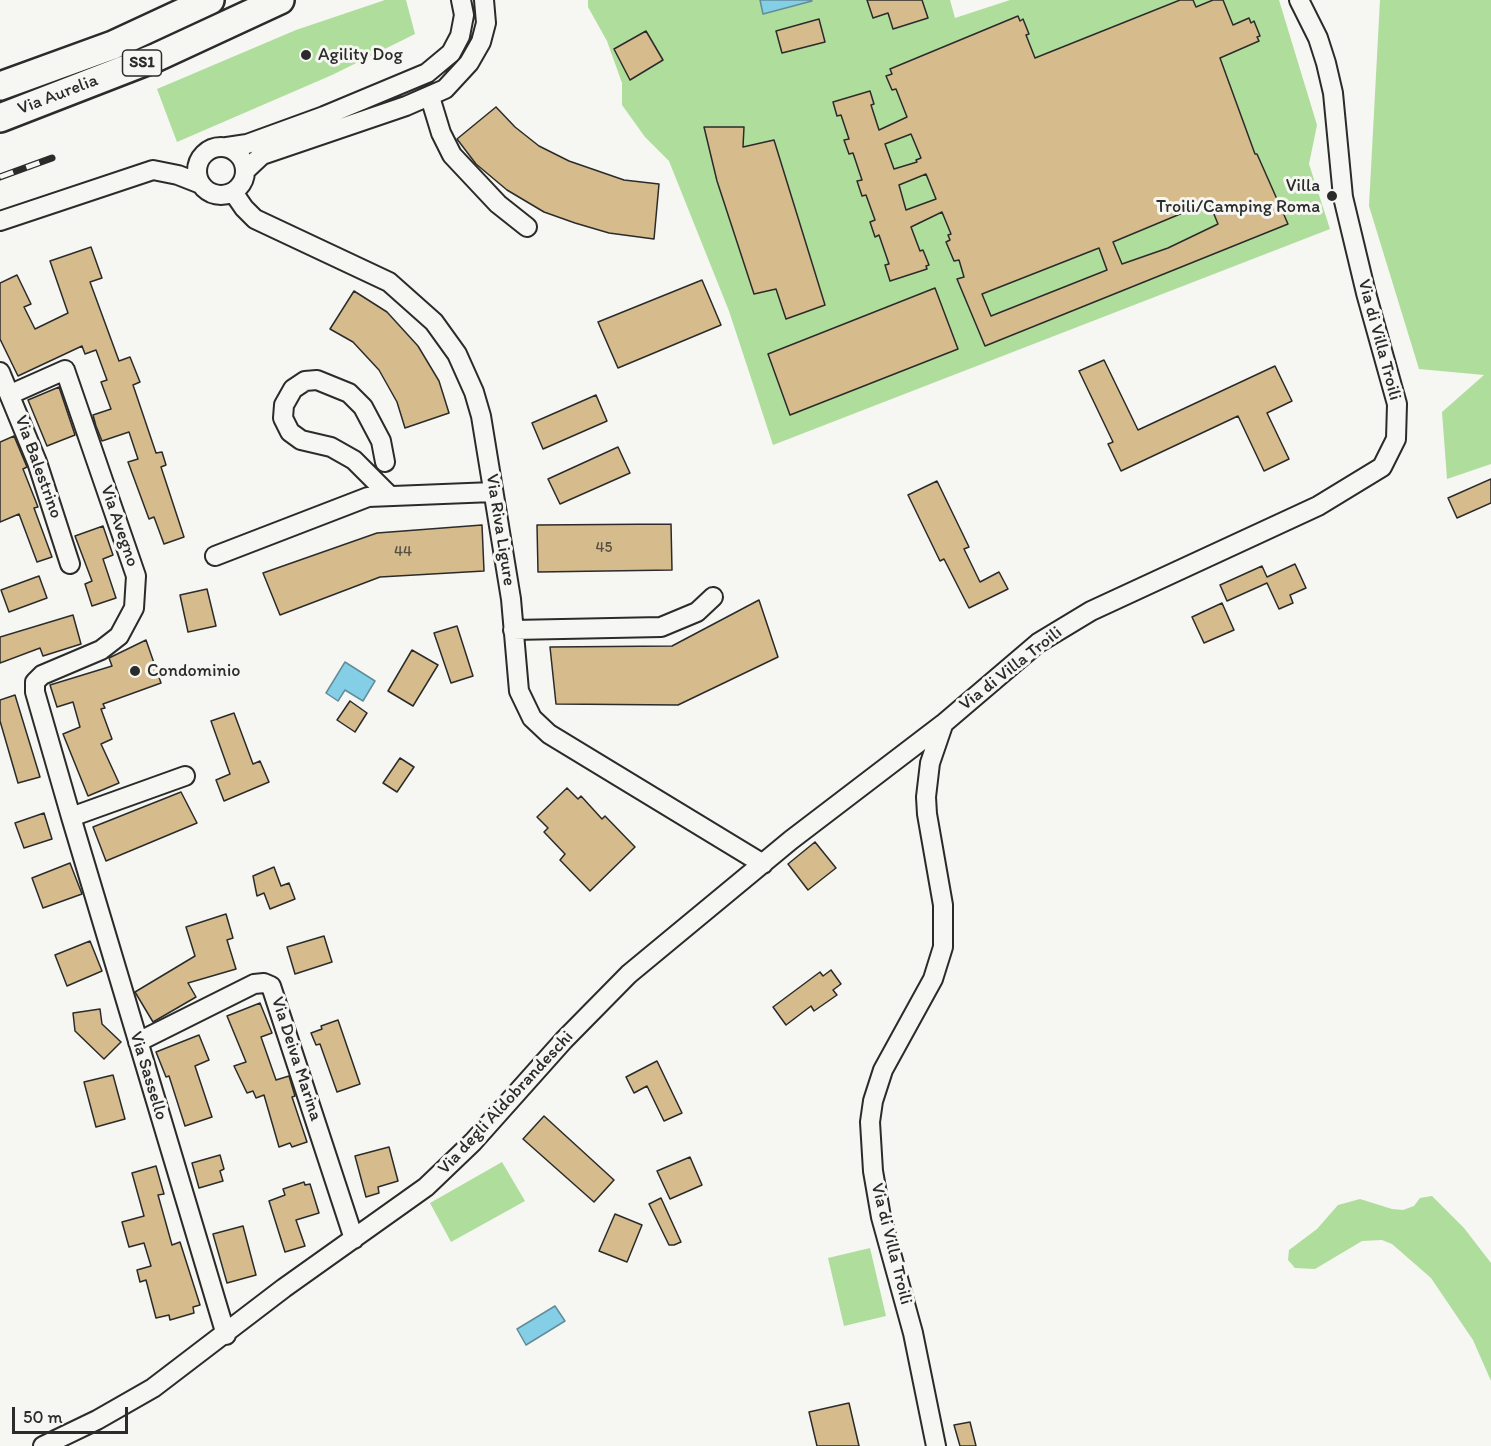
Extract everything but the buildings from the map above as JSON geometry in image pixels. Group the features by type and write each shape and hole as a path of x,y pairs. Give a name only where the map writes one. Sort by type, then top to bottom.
{"highway":[{"name":"Via Aurelia","path":"0,86 113,45 210,0"},
{"name":"Via Aurelia","path":"0,118 158,57 280,0"}],"street":[{"path":"0,221 132,176 203,155 218,147 247,144 324,116 427,73 456,45 463,26 461,0"},
{"path":"246,170 262,155 430,97 450,84 476,53 486,23 484,0"},
{"name":"Via di Villa Troili","path":"936,1446 914,1333 881,1218 873,1170 870,1122 873,1101 883,1070 933,979 943,947 943,905 926,797 930,764 943,724 1023,655 1073,621 1318,506 1376,473 1391,455 1398,429 1396,396 1366,293 1343,197 1333,93 1318,38 1299,0"},
{"path":"430,97 441,132 452,155 498,204 527,227"},
{"path":"157,170 201,184 216,195 233,192 243,183 246,170 242,157 227,147"},
{"path":"201,184 197,170 203,155"},
{"name":"Via Riva Ligure","path":"233,192 239,203 255,219 389,282 434,322 457,354 474,392 481,416 511,599 519,691 527,711 540,726 560,741 763,864"},
{"name":"Via Avegno","path":"11,394 65,370 136,576 134,608 119,636 105,647 42,675 35,682 35,692 71,817"},
{"name":"Via Balestrino","path":"0,372 11,394 58,521 70,564"},
{"path":"385,462 376,432 363,407 349,393 318,380 305,381 293,388 284,405 283,418 290,432 301,440 331,447 354,460 390,496"},
{"path":"215,556 368,497 493,492"},
{"path":"513,630 661,627 697,612 713,597"},
{"name":"Via degli Aldobrandeschi","path":"43,1446 145,1393 225,1335 284,1288 402,1205 447,1168 564,1040 629,974 763,864 943,724"},
{"path":"71,817 185,776"},
{"name":"Via Sassello","path":"71,817 225,1335"},
{"name":"Via Deiva Marina","path":"138,1042 254,984 264,983 272,986 354,1239"}],"green space":[{"name":"Agility Dog","path":"385,0 406,0 415,34 332,75 177,142 157,89 296,30"},
{"path":"588,0 950,0 955,18 1010,0 1279,0 1317,125 1309,164 1330,229 773,445 729,311 669,161 645,137 622,105 622,83 607,41 588,7"},
{"path":"1380,0 1491,0 1491,464 1447,479 1442,412 1484,375 1419,369 1369,206"},
{"path":"502,1162 525,1201 451,1242 430,1203"},
{"path":"1432,1196 1464,1228 1491,1263 1491,1381 1473,1340 1431,1278 1392,1244 1382,1240 1362,1241 1315,1269 1295,1268 1288,1260 1289,1250 1317,1229 1338,1205 1360,1199 1403,1210 1414,1206 1420,1198"},
{"path":"870,1248 886,1316 844,1326 828,1258"}],"water":[{"path":"760,0 811,0 812,1 763,14"},
{"path":"345,662 375,681 363,701 345,690 338,701 326,693"},
{"path":"555,1306 565,1321 526,1345 517,1329"}],"railway":[{"path":"0,177 52,158"}],"place":[{"name":"Agility Dog","path":"306,55"},
{"name":"Villa Troili/Camping Roma","path":"1332,196"},
{"name":"Condominio","path":"135,671"}]}
